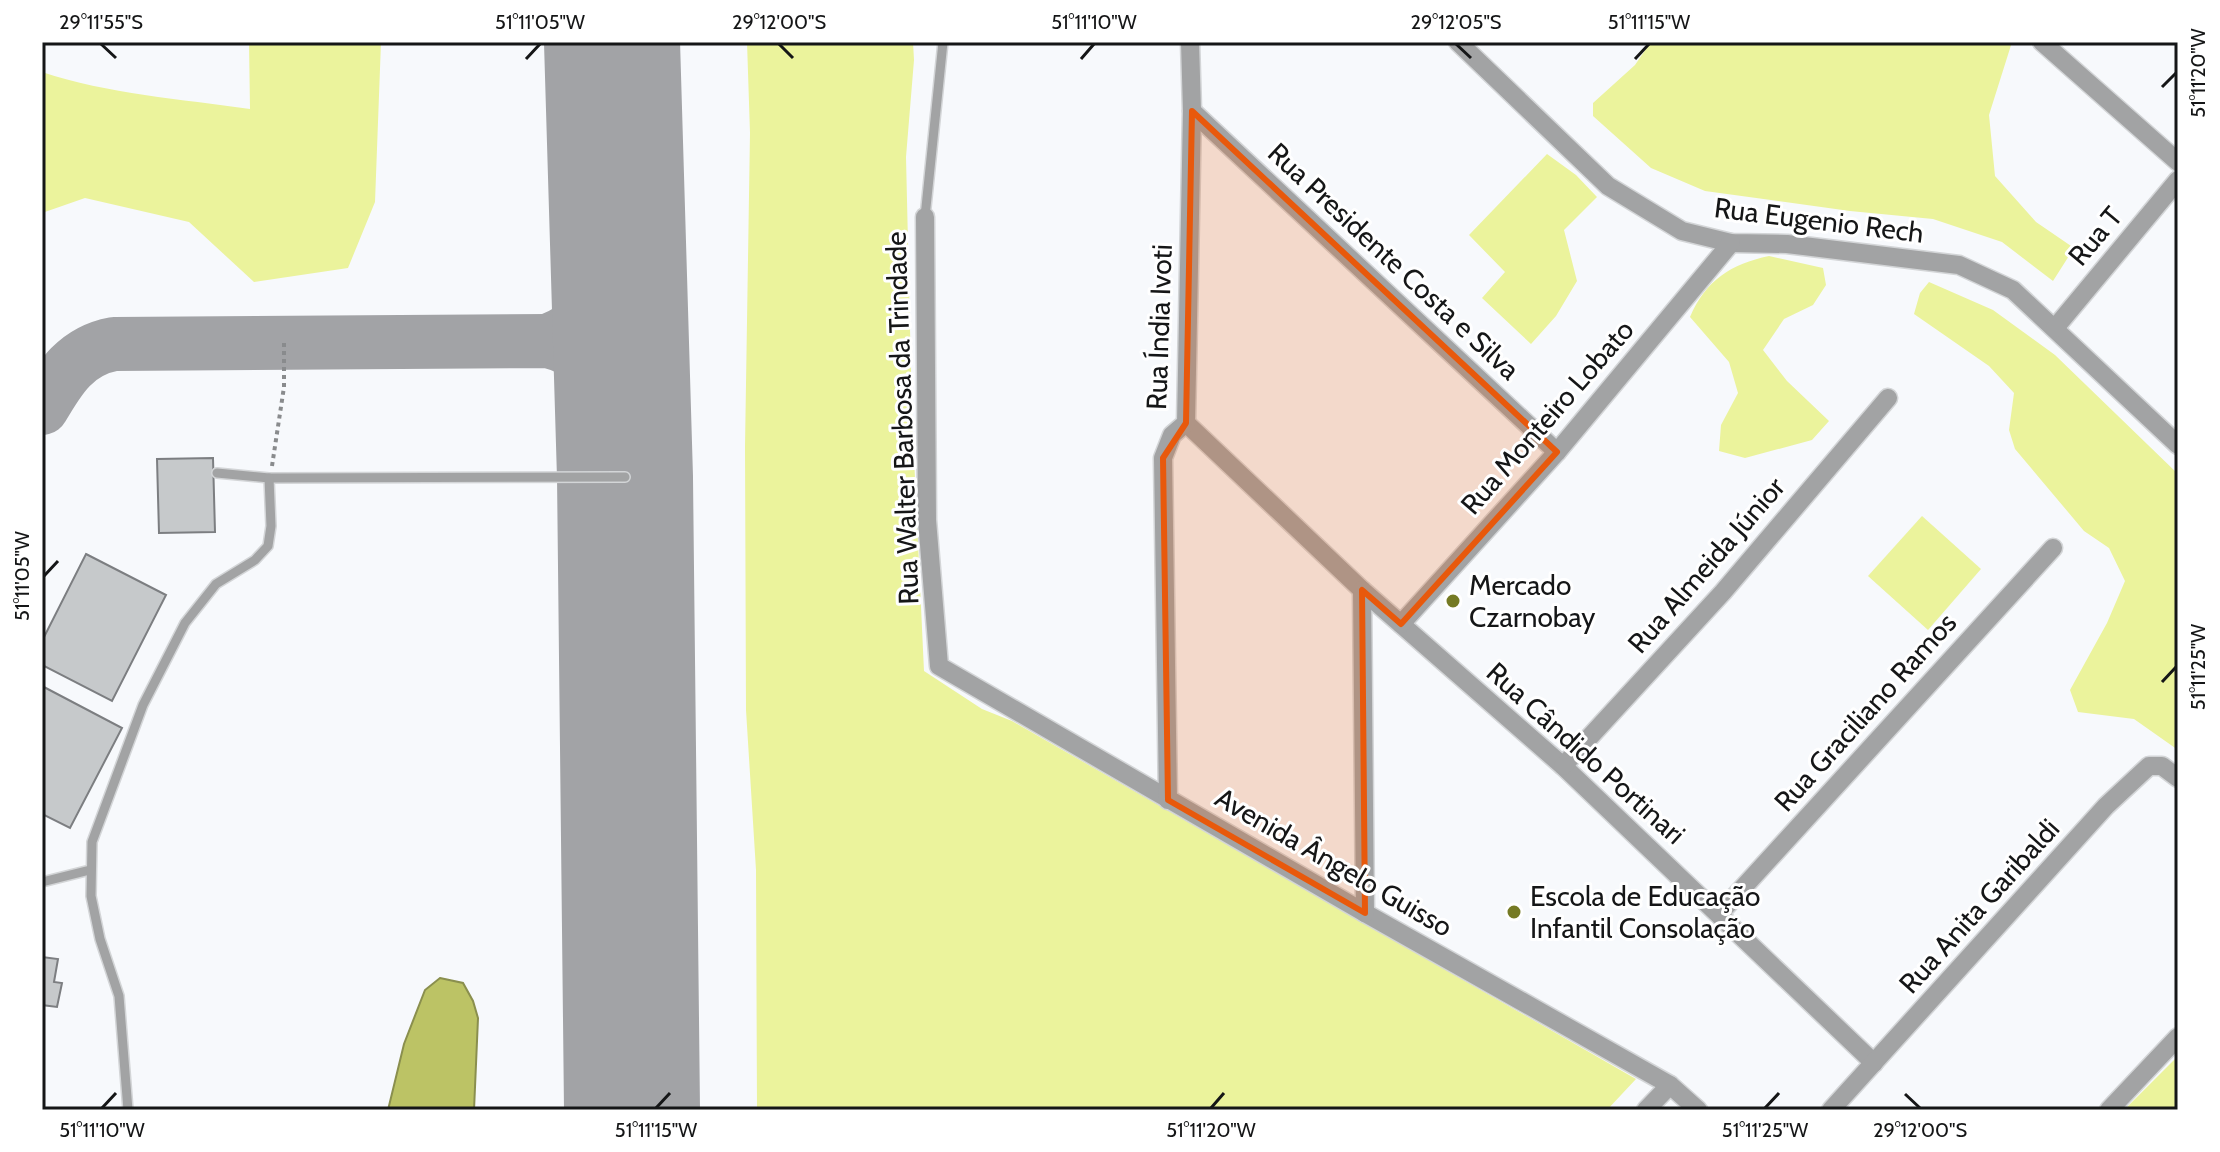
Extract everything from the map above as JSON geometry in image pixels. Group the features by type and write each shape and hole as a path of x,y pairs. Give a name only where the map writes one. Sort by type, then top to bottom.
{"street":[{"name":"Rua Índia Ivoti","path":"1168,800 1163,458 1172,435 1186,423 1192,111 1190,42"},
{"name":"Rua Eugenio Rech","path":"1458,42 1608,186 1682,231 1731,243 1787,244 1959,265 2013,290 2178,445"},
{"path":"2042,42 2178,162"},
{"name":"Rua Presidente Costa e Silva","path":"1192,111 1557,452"},
{"name":"Rua T","path":"2055,328 2178,180"},
{"name":"Rua Walter Barbosa da Trindade","path":"925,217 927,520 939,666"},
{"name":"Rua Monteiro Lobato","path":"1401,624 1557,452 1731,243"},
{"name":"Rua Almeida Júnior","path":"1563,766 1723,592 1888,398"},
{"name":"Rua Cândido Portinari","path":"1186,423 1362,590 1563,766 1874,1063"},
{"name":"Rua Graciliano Ramos","path":"1719,914 2053,548"},
{"path":"1362,590 1365,913"},
{"name":"Avenida Ângelo Guisso","path":"939,666 1365,913 1670,1085 1698,1110"},
{"name":"Rua Anita Garibaldi","path":"1831,1110 2117,796 2149,766 2162,766 2178,778"},
{"path":"2109,1110 2178,1037"},
{"path":"1646,1110 1670,1085"}],"lane":[{"path":"925,217 943,42"},
{"path":"217,473 269,478 625,477"},
{"path":"128,1110 119,996 94,910 90,870 92,842 143,705 185,623 216,584 255,560 268,546 271,526 269,478"},
{"path":"42,882 90,870"}],"path":[{"path":"269,478 283,402 284,341"}],"highlighted area":[{"path":"1192,111 1557,452 1401,624 1362,590 1365,913 1168,800 1163,458 1186,423"}],"shaded area":[{"path":"249,42 381,42 375,202 348,268 254,282 189,222 85,198 42,213 42,72 119,91 250,109"},
{"path":"747,42 913,42 906,157 912,414 924,671 982,709 1012,721 1636,1079 1607,1110 757,1110 756,870 746,710 745,447 750,133"},
{"path":"1644,42 2012,42 1989,115 1995,176 2036,222 2074,248 2053,281 2002,242 1933,219 1705,191 1651,168 1593,116 1593,103 1635,65 1648,46"},
{"path":"1547,154 1576,175 1597,197 1564,230 1577,281 1556,316 1531,344 1482,298 1505,272 1469,235"},
{"path":"1769,256 1823,268 1826,285 1813,305 1784,319 1763,350 1787,381 1829,421 1812,440 1745,458 1719,451 1721,425 1738,393 1729,362 1690,317 1704,293 1721,276 1743,264"},
{"path":"1929,282 1993,310 2055,355 2178,474 2178,750 2134,719 2078,712 2070,690 2107,623 2125,581 2109,548 2084,531 2015,449 2009,430 2014,393 1989,366 1914,314 1920,293"},
{"path":"1922,516 1981,569 1928,630 1868,576"},
{"path":"440,978 463,983 478,1018 474,1110 388,1110 404,1044 425,990"},
{"path":"2178,1056 2178,1110 2124,1110"}],"building":[{"path":"213,458 215,532 159,533 157,459"},
{"path":"86,554 166,595 112,701 42,665 42,641"},
{"path":"42,686 122,728 70,828 42,814"},
{"path":"42,957 58,959 54,982 62,983 57,1007 42,1005"}],"taxiway":[{"path":"548,341 575,327 594,309 607,287 617,258"},
{"path":"42,408 70,367 89,353 114,344 548,341 586,358 611,388 623,414"}],"runway":[{"path":"612,42 625,477 632,1110"}],"place":[{"name":"Mercado Czarnobay","path":"1453,601"},
{"name":"Escola de Educação Infantil Consolação","path":"1514,912"}]}
